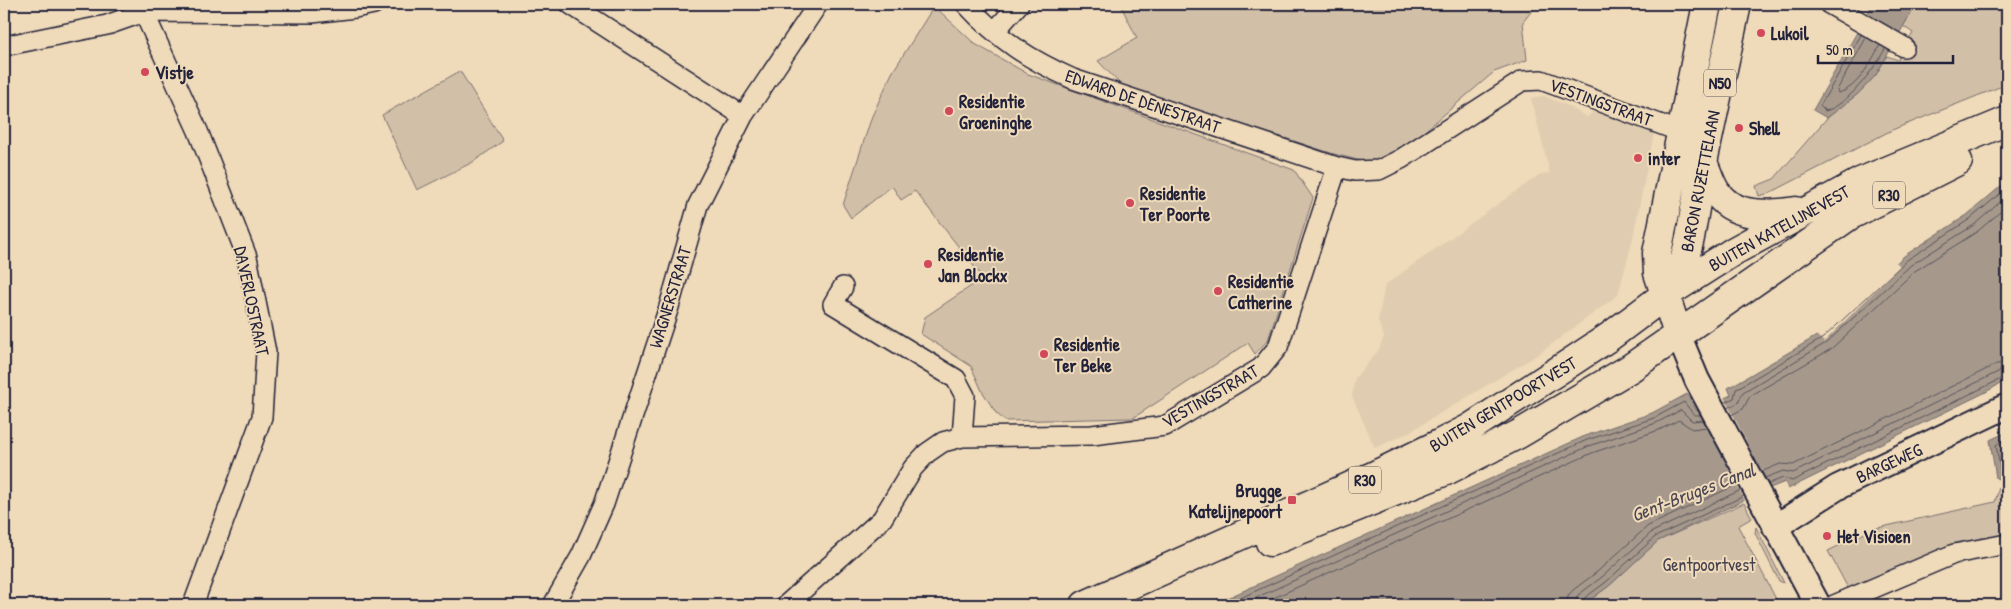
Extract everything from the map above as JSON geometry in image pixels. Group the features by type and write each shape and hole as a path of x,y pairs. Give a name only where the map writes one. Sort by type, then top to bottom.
{"main road":[{"name":"BARON RUZETTELAAN","path":"1678,334 1658,273 1657,254 1707,4"},
{"name":"BARON RUZETTELAAN","path":"1665,294 1684,262 1690,238 1703,162 1737,4"},
{"name":"BUITEN KATELIJNEVEST","path":"1665,294 1734,251 1860,182 2007,122"},
{"name":"BUITEN KATELIJNEVEST","path":"1678,334 1849,216 1936,170 2007,140"},
{"name":"R30","path":"1703,162 1715,192 1742,212 1767,215 1807,210"},
{"name":"BUITEN GENTPOORTVEST","path":"1085,605 1371,477 1462,432 1609,337 1665,294"},
{"name":"BUITEN GENTPOORTVEST","path":"1129,605 1288,534 1446,471 1519,434 1629,369 1678,334"}],"street":[{"path":"4,46 107,25 142,8 312,13 374,4"},
{"path":"570,4 743,116"},
{"name":"WAGNERSTRAAT","path":"553,605 581,556 604,504 669,308 698,205 743,116 818,4"},
{"name":"EDWARD DE DENESTRAAT","path":"966,4 995,31 1038,63 1074,79 1337,167"},
{"path":"995,31 1019,4"},
{"path":"1829,4 1904,47"},
{"name":"DAVERLOSTRAAT","path":"142,8 198,131 247,257 266,352 262,417 193,605"},
{"name":"VESTINGSTRAAT","path":"786,605 882,519 914,468 927,453 943,442 962,438 1092,435 1165,426 1261,368 1278,347 1337,167 1355,171 1378,170 1401,159 1522,81 1541,80 1681,132"},
{"path":"843,288 833,304 956,379 965,396 962,438"},
{"name":"BARON RUZETTELAAN","path":"1678,334 1697,380 1758,494 1782,523"},
{"name":"BARGEWEG","path":"1782,523 1838,487 2007,406"},
{"path":"1782,523 1815,570 1813,596"},
{"path":"1834,605 1954,554 2007,544"}],"shaded area":[{"path":"1544,96 1566,105 1587,117 1594,111 1654,132 1633,238 1618,295 1537,355 1406,434 1375,448 1352,396 1355,378 1378,351 1384,337 1378,321 1385,285 1539,175 1550,173 1531,98"}],"green space":[{"path":"1120,4 1537,4 1523,22 1527,60 1494,72 1413,141 1374,164 1334,154 1121,85 1098,61 1137,38"},
{"path":"1916,4 2007,4 2007,84 1892,130 1770,193 1759,196 1756,186 1774,179 1827,118 1859,93 1876,75 1887,56 1898,60 1913,33 1903,26"},
{"path":"934,6 975,44 1028,74 1294,170 1313,198 1268,340 1255,354 1248,343 1133,418 1005,421 996,413 982,391 971,366 921,334 925,317 983,278 915,191 901,200 892,186 851,218 843,205 872,116 892,73"},
{"path":"460,71 503,141 473,162 417,190 382,115"},
{"path":"2007,479 2007,539 1849,590 1828,551 1873,529 1995,502 2001,480"},
{"name":"Gentpoortvest","path":"1744,503 1752,518 1738,526 1776,599 1775,605 1583,605 1609,586 1658,541"},
{"path":"1756,527 1784,583 1779,581 1755,533"}],"water":[{"path":"1873,4 1916,4 1876,75 1859,93 1827,118 1813,110"},
{"name":"Gent-Bruges Canal","path":"2007,181 2007,380 1984,393 1788,489 1785,482 1770,488 1658,541 1609,586 1583,605 1212,605 1585,436 1652,413 1687,394 1697,411 1731,395 1728,388 1820,334 1904,256 1967,215"},
{"path":"2007,432 2007,479 2001,480 1996,478 1990,440"}],"pier":[{"path":"1895,261 1900,266 1824,342 1816,335"},
{"path":"1724,397 1770,488 1745,501 1699,410"}],"place":[{"name":"Lukoil","path":"1761,33"},
{"name":"Vistje","path":"145,72"},
{"name":"Residentie Groeninghe","path":"949,111"},
{"name":"Shell","path":"1739,128"},
{"name":"inter","path":"1638,158"},
{"name":"Residentie Ter Poorte","path":"1130,203"},
{"name":"Residentie Jan Blockx","path":"928,264"},
{"name":"Residentie Catherine","path":"1218,291"},
{"name":"Residentie Ter Beke","path":"1044,354"},
{"name":"Brugge Katelijnepoort","path":"1292,500"},
{"name":"Het Visioen","path":"1827,536"}]}
